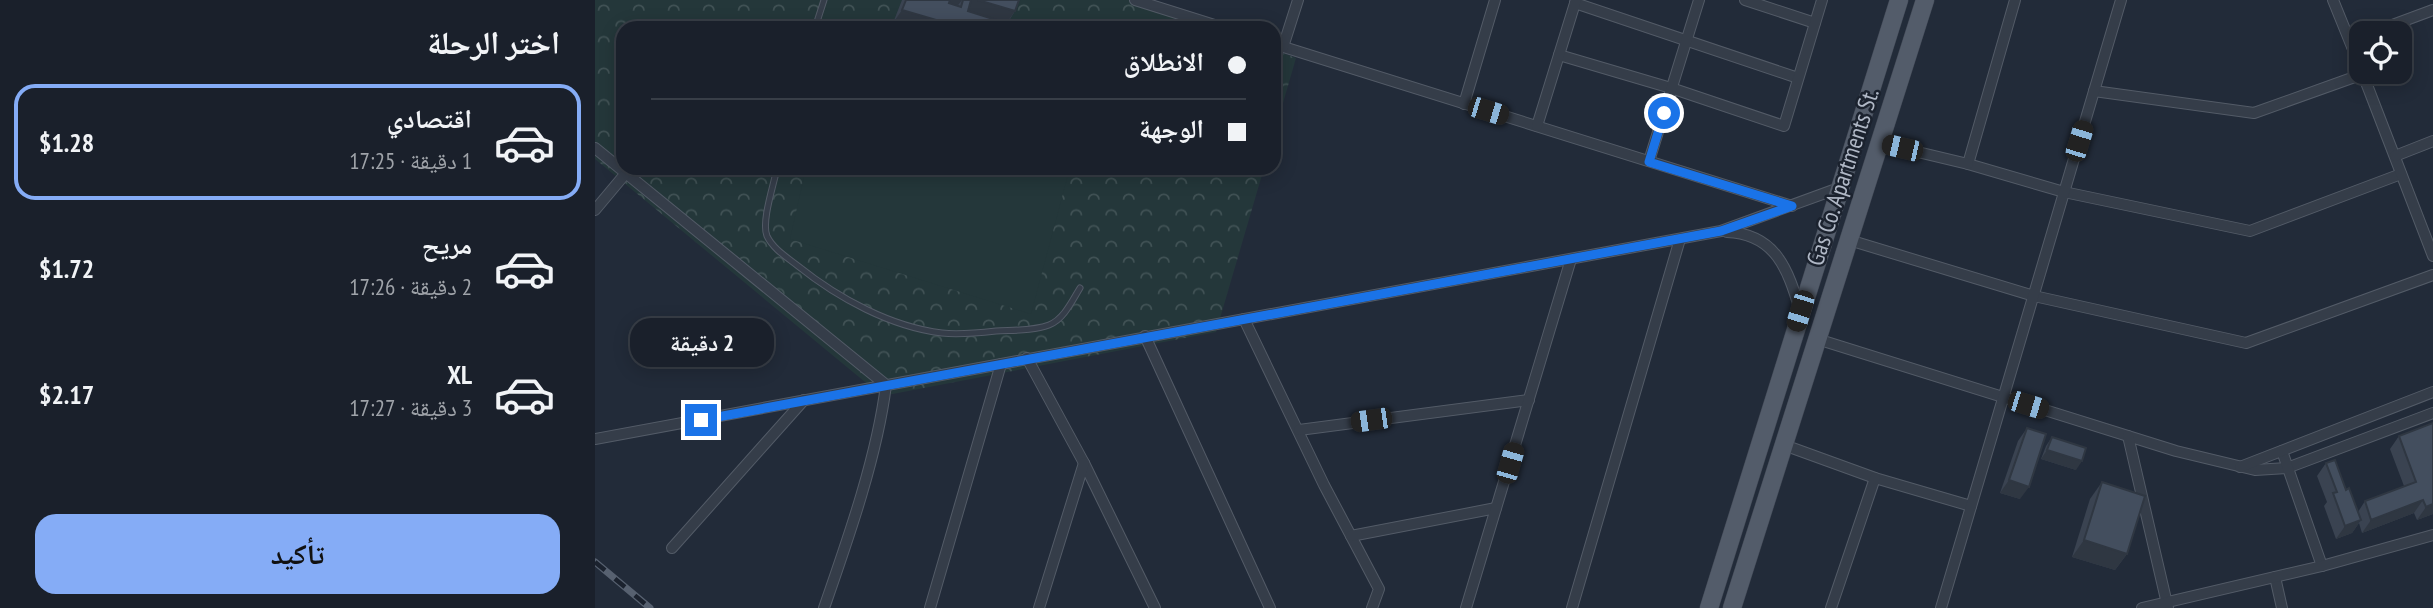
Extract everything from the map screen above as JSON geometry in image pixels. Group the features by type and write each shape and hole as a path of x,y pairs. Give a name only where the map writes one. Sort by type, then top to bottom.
{"main road":[{"name":"Gas Co. Apartments St.","path":"1709,608 1899,0"},
{"name":"Gas Co. Apartments St.","path":"1732,608 1925,0"},
{"path":"1739,510 1761,517"}],"street":[{"path":"1135,0 1202,21"},
{"path":"1281,38 1298,0"},
{"path":"1464,104 1495,0"},
{"path":"1649,162 1699,0"},
{"path":"1745,0 1815,23"},
{"path":"1559,55 1671,88 1784,127 1822,0"},
{"path":"1968,164 2015,0"},
{"path":"1941,608 2122,0"},
{"path":"2333,0 2349,29"},
{"path":"1537,126 1575,2 1798,78"},
{"path":"2403,21 2433,10"},
{"path":"1281,46 1792,206"},
{"path":"2094,91 2254,113 2349,77"},
{"path":"2367,84 2433,256"},
{"path":"2395,156 2433,141"},
{"path":"1880,143 1968,164 2064,192 2250,231 2401,174"},
{"path":"595,148 616,165"},
{"path":"595,210 624,175"},
{"path":"628,175 886,385"},
{"path":"595,439 1721,231 1839,188"},
{"path":"1721,231 1753,237 1771,249 1789,274 1800,311"},
{"path":"1572,608 1680,239"},
{"path":"1849,240 2034,296 2246,343 2433,275"},
{"path":"1466,608 1571,259"},
{"path":"1244,319 1379,589 1372,608"},
{"path":"1145,336 1270,608"},
{"path":"1817,339 2003,398 2238,467 2270,470 2287,468 2433,413"},
{"path":"1027,358 1084,463 1155,608"},
{"path":"930,608 1001,364"},
{"path":"824,608 883,412 886,385"},
{"path":"2238,467 2433,392"},
{"path":"672,548 804,400"},
{"path":"1299,430 1529,400"},
{"path":"2128,436 2167,605"},
{"path":"1784,445 1875,478 1971,506"},
{"path":"2282,451 2322,566"},
{"path":"1039,608 1084,463"},
{"path":"1831,608 1875,478"},
{"path":"1351,536 1496,509"},
{"path":"2141,608 2167,605 2433,535"},
{"path":"2275,577 2282,608"},
{"path":"1145,608 1148,596"}],"lane":[{"path":"817,21 824,0"},
{"path":"776,175 767,219 768,239 811,276 848,300 890,319 921,330 945,333 1037,328 1057,320 1080,288"}],"green space":[{"path":"595,0 1140,0 1196,21 616,21 616,175 1262,175 1216,332 882,396 595,159"},
{"path":"1281,53 1296,58 1281,110"},
{"path":"804,175 1068,175 1031,314 790,239"}],"building":[{"path":"906,0 950,0 949,3 961,7 963,0 971,0 968,11 1000,21 939,21 902,10"},
{"path":"978,0 1019,0 1015,11"},
{"path":"2433,423 2433,504 2426,507 2423,500 2371,520 2365,501 2416,482 2399,436"},
{"path":"2027,428 2046,434 2029,487 2009,480"},
{"path":"2052,437 2086,448 2082,461 2047,450"},
{"path":"2335,460 2361,520 2345,526 2333,493 2337,492 2326,463"},
{"path":"2102,482 2145,496 2127,554 2084,540"}],"railway":[{"path":"595,562 650,608"}],"route":[{"path":"701,420 1721,231 1792,206 1649,162 1664,113"}]}
